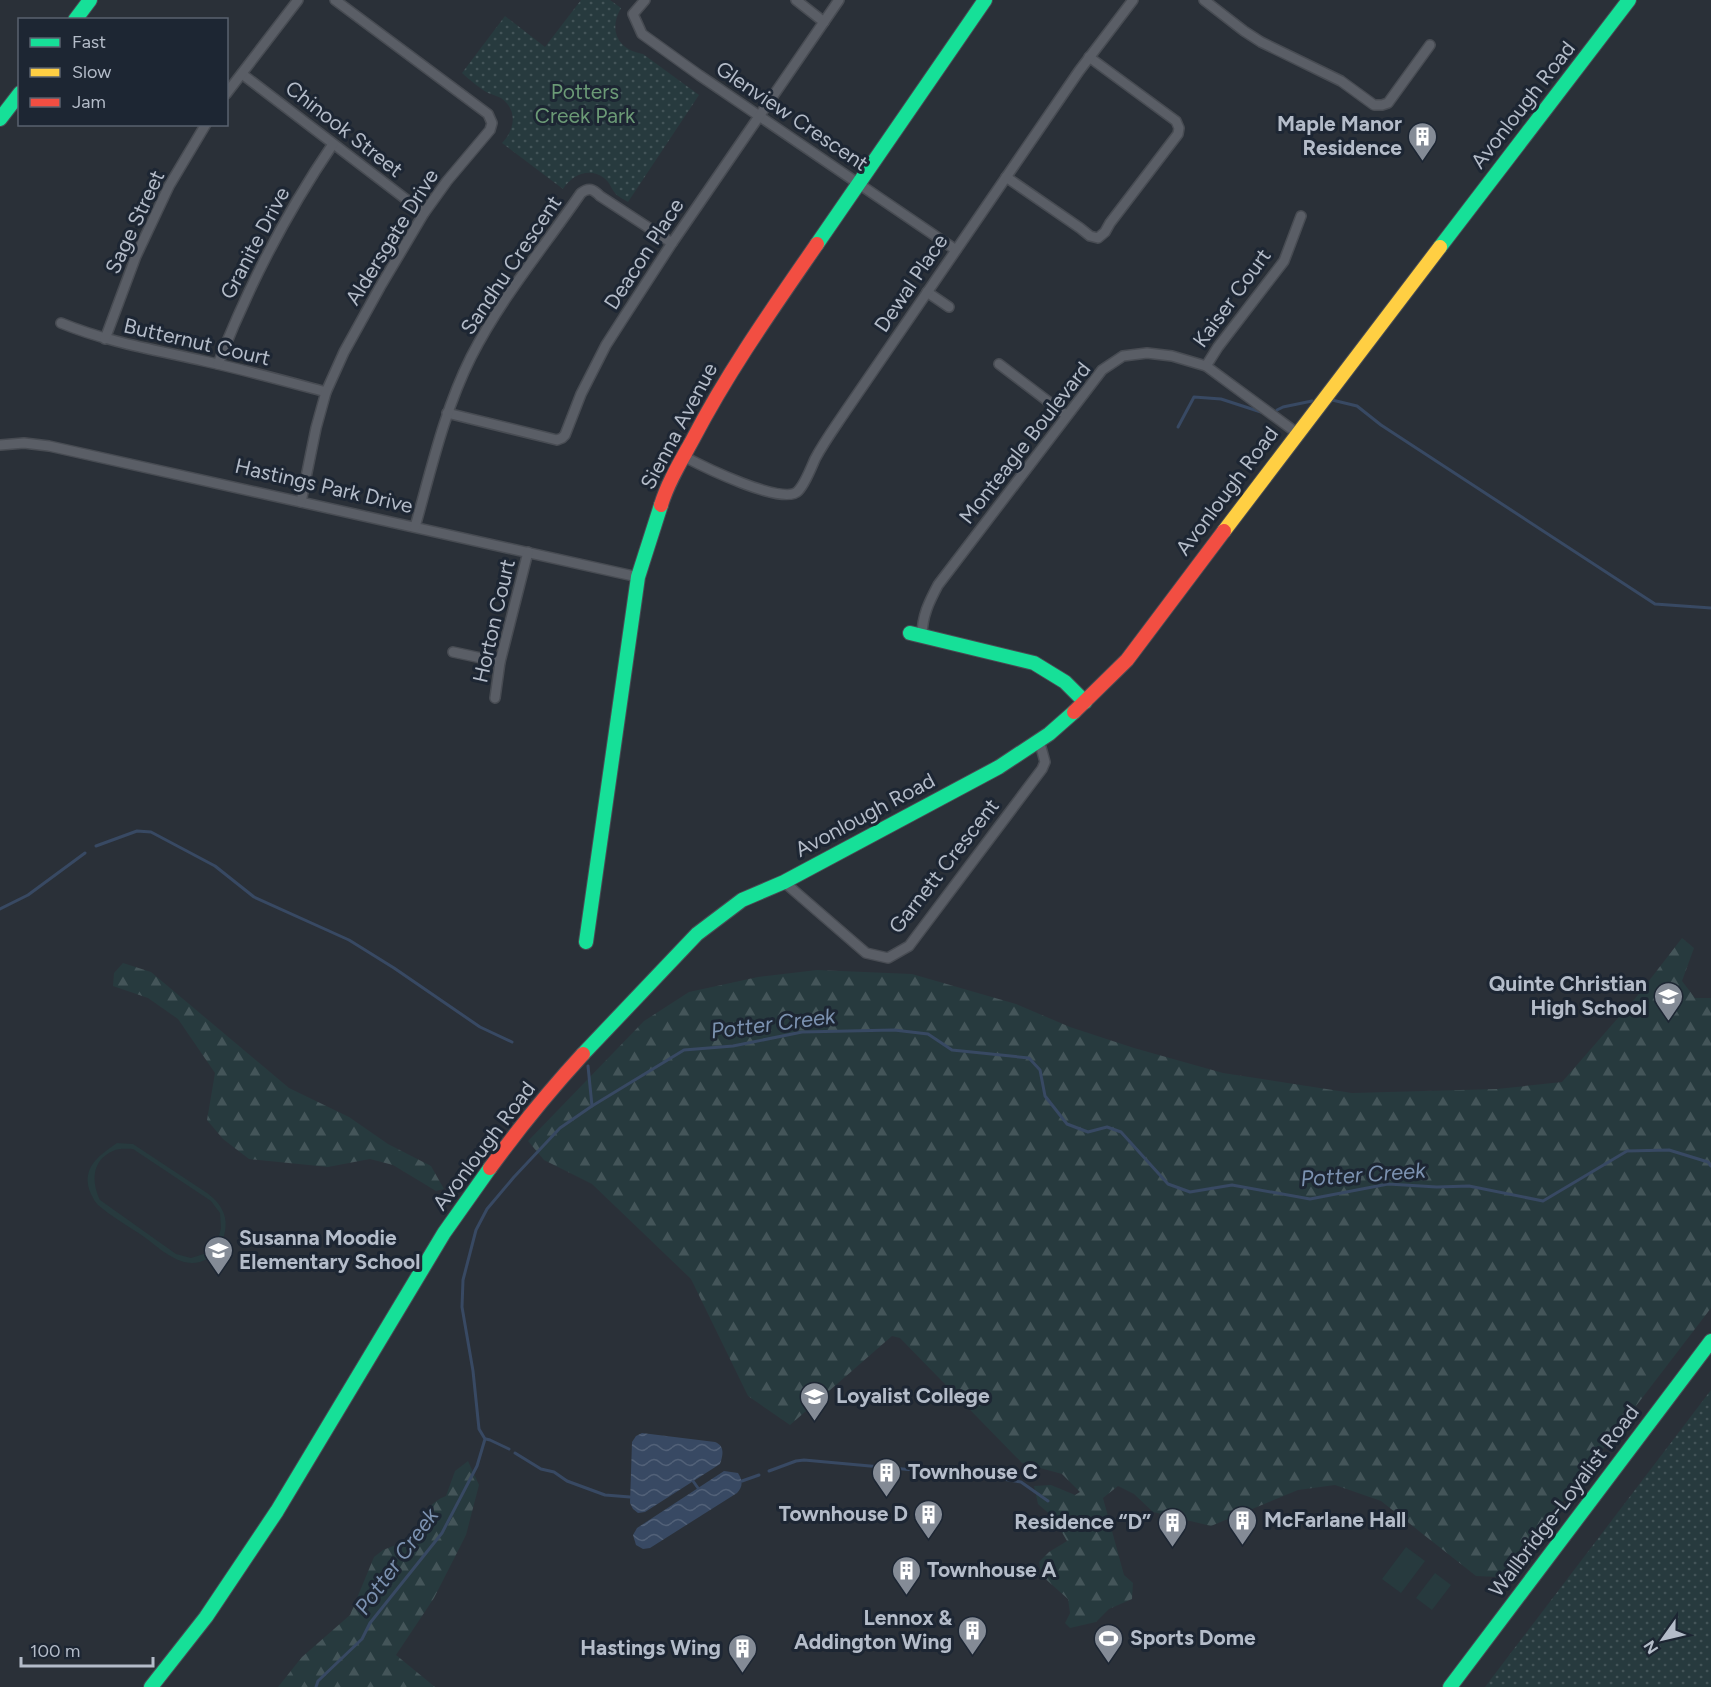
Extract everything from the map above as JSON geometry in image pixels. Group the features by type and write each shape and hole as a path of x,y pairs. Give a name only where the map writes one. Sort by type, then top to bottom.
{"street":[{"path":"76,18 90,0"},
{"path":"228,92 298,0"},
{"name":"Aldersgate Drive","path":"302,502 316,428 326,392 344,352 424,213 447,181 490,130 492,123 488,114 335,0"},
{"name":"Glenview Crescent","path":"645,0 633,14 642,34 956,250"},
{"path":"796,0 824,22"},
{"name":"Deacon Place","path":"447,413 557,440 565,435 581,394 606,345 672,243 839,0"},
{"name":"Sienna Avenue","path":"585,942 638,577 666,489 735,364 984,0"},
{"name":"Dewal Place","path":"683,456 722,476 752,487 792,495 798,492 817,456 845,412 1089,57 1134,0"},
{"path":"1204,0 1261,42 1341,81 1374,105 1388,103 1430,45"},
{"name":"Avonlough Road","path":"151,1687 206,1617 277,1511 444,1233 513,1137 564,1077 697,934 741,900 784,882 999,767 1039,740 1085,702 1127,660 1297,433 1629,0"},
{"path":"1006,177 1090,236 1098,238 1105,232 1178,134 1179,128 1176,122 1089,57"},
{"name":"Chinook Street","path":"242,74 424,213"},
{"path":"0,119 18,96"},
{"name":"Sage Street","path":"105,339 140,246 169,186 205,126"},
{"name":"Granite Drive","path":"218,364 239,310 260,267 294,206 333,144"},
{"name":"Sandhu Crescent","path":"415,527 447,413 471,358 494,316 581,193 586,189 593,190 672,243"},
{"name":"Kaiser Court","path":"1206,366 1218,346 1284,261 1301,216"},
{"path":"927,292 949,307"},
{"name":"Butternut Court","path":"61,323 105,339 218,364 326,392"},
{"name":"Monteagle Boulevard","path":"916,634 927,605 938,585 1102,370 1123,356 1147,353 1172,356 1206,366 1297,433"},
{"path":"999,364 1066,415"},
{"name":"Hastings Park Drive","path":"0,445 24,443 49,446 638,577"},
{"name":"Horton Court","path":"495,698 500,662 528,552"},
{"path":"916,634 1034,663 1065,682 1085,702"},
{"path":"453,652 500,662"},
{"name":"Garnett Crescent","path":"784,882 866,953 888,958 909,946 1042,769 1045,762 1039,740"},
{"name":"Wallbridge-Loyalist Road","path":"1450,1687 1711,1341"}],"green space":[{"name":"Potters Creek Park","path":"581,0 610,0 621,8 615,24 618,38 622,43 634,52 643,54 699,95 628,202 616,194 606,180 593,173 576,176 563,189 502,143 512,126 510,108 501,98 488,93 462,73 505,16 545,47"},
{"path":"1682,938 1694,948 1682,981 1695,998 1711,998 1711,1308 1535,1538 1498,1577 1476,1576 1381,1501 1335,1485 1298,1490 1211,1526 1153,1512 1134,1494 1118,1486 1103,1498 1124,1575 1133,1583 1132,1599 1109,1609 1096,1622 1070,1628 1065,1623 1070,1613 1068,1599 1041,1575 1039,1562 1049,1552 1067,1541 1053,1517 1038,1504 1034,1486 1051,1485 1075,1495 1080,1492 1062,1474 1022,1463 900,1338 892,1336 790,1425 748,1396 691,1279 592,1184 544,1160 528,1141 644,1021 689,992 758,977 817,970 912,974 1016,1004 1070,1027 1134,1048 1223,1073 1352,1093 1497,1089 1562,1082 1638,995"},
{"path":"123,963 151,972 289,1088 349,1117 388,1144 431,1166 444,1189 436,1191 393,1165 370,1159 328,1167 249,1159 223,1139 207,1120 215,1073 178,1019 148,998 113,986 114,973"},
{"path":"117,1143 133,1144 215,1200 226,1222 223,1239 214,1253 200,1262 184,1262 164,1252 98,1205 88,1185 89,1170","holes":["118,1149 133,1149 211,1201 220,1213 221,1228 218,1240 207,1253 191,1258 176,1254 100,1200 95,1186 95,1172 97,1165 106,1155"]},
{"path":"1711,1390 1711,1687 1485,1687"},
{"path":"468,1461 479,1485 466,1535 434,1598 396,1655 435,1687 278,1687 302,1657 350,1615 374,1557 383,1550 422,1535 430,1507 446,1496 455,1471"},
{"path":"1406,1547 1425,1561 1401,1593 1382,1579"},
{"path":"1435,1573 1451,1585 1432,1610 1416,1598"}],"water":[{"path":"642,1433 715,1442 722,1448 720,1464 645,1512 638,1513 630,1503 632,1442"},
{"path":"724,1471 738,1473 742,1483 737,1493 650,1548 643,1549 636,1545 633,1535 637,1528"}],"waterway":[{"path":"1178,427 1194,397 1221,399 1264,413"},
{"path":"1328,399 1357,406 1381,425 1655,604 1711,608"},
{"path":"1277,410 1312,401"},
{"path":"96,846 137,831 151,832 215,866 254,897 349,940 480,1027 512,1042"},
{"path":"0,909 28,895 85,853"},
{"name":"Potter Creek","path":"316,1687 318,1681 362,1639 370,1623 442,1533 477,1466 485,1439 479,1429 473,1371 462,1307 463,1280 476,1230 487,1209 560,1128 684,1050 733,1046 802,1032 894,1030 928,1034 952,1050 1029,1058 1040,1070 1045,1096 1067,1124 1088,1132 1107,1127 1121,1132 1168,1184 1190,1192 1232,1185 1310,1199 1388,1184 1469,1186 1543,1201 1627,1151 1669,1150 1708,1162 1711,1166"},
{"path":"588,1066 592,1106"},
{"path":"486,1439 509,1449"},
{"path":"515,1453 567,1481 605,1495 630,1497"},
{"path":"769,1471 804,1460 980,1476"},
{"path":"742,1481 759,1475"},
{"path":"984,1476 1021,1482 1048,1501"},
{"path":"693,1481 698,1488"}],"traffic: fast":[{"path":"76,18 90,0"},
{"path":"817,244 985,0"},
{"path":"1440,247 1629,0"},
{"path":"0,119 18,96"},
{"path":"586,942 638,577 661,505"},
{"path":"910,633 1034,663 1065,682 1085,702"},
{"path":"583,1054 697,934 742,900 784,882 999,767 1049,734 1074,712"},
{"path":"151,1687 206,1617 277,1511 444,1233 490,1168"},
{"path":"1450,1687 1711,1341"}],"traffic: slow":[{"path":"1224,531 1440,247"}],"traffic: jam":[{"path":"661,505 675,472 721,388 817,244"},
{"path":"1074,712 1127,660 1224,531"},
{"path":"490,1168 512,1138 583,1054"}],"place":[{"name":"Maple Manor Residence","path":"1423,162"},
{"name":"Quinte Christian High School","path":"1668,1022"},
{"name":"Susanna Moodie Elementary School","path":"218,1276"},
{"name":"Loyalist College","path":"815,1422"},
{"name":"Townhouse C","path":"887,1498"},
{"name":"Townhouse D","path":"929,1540"},
{"name":"McFarlane Hall","path":"1243,1546"},
{"name":"Residence “D”","path":"1172,1548"},
{"name":"Townhouse A","path":"906,1596"},
{"name":"Lennox & Addington Wing","path":"973,1656"},
{"name":"Sports Dome","path":"1109,1664"},
{"name":"Hastings Wing","path":"742,1674"}]}
